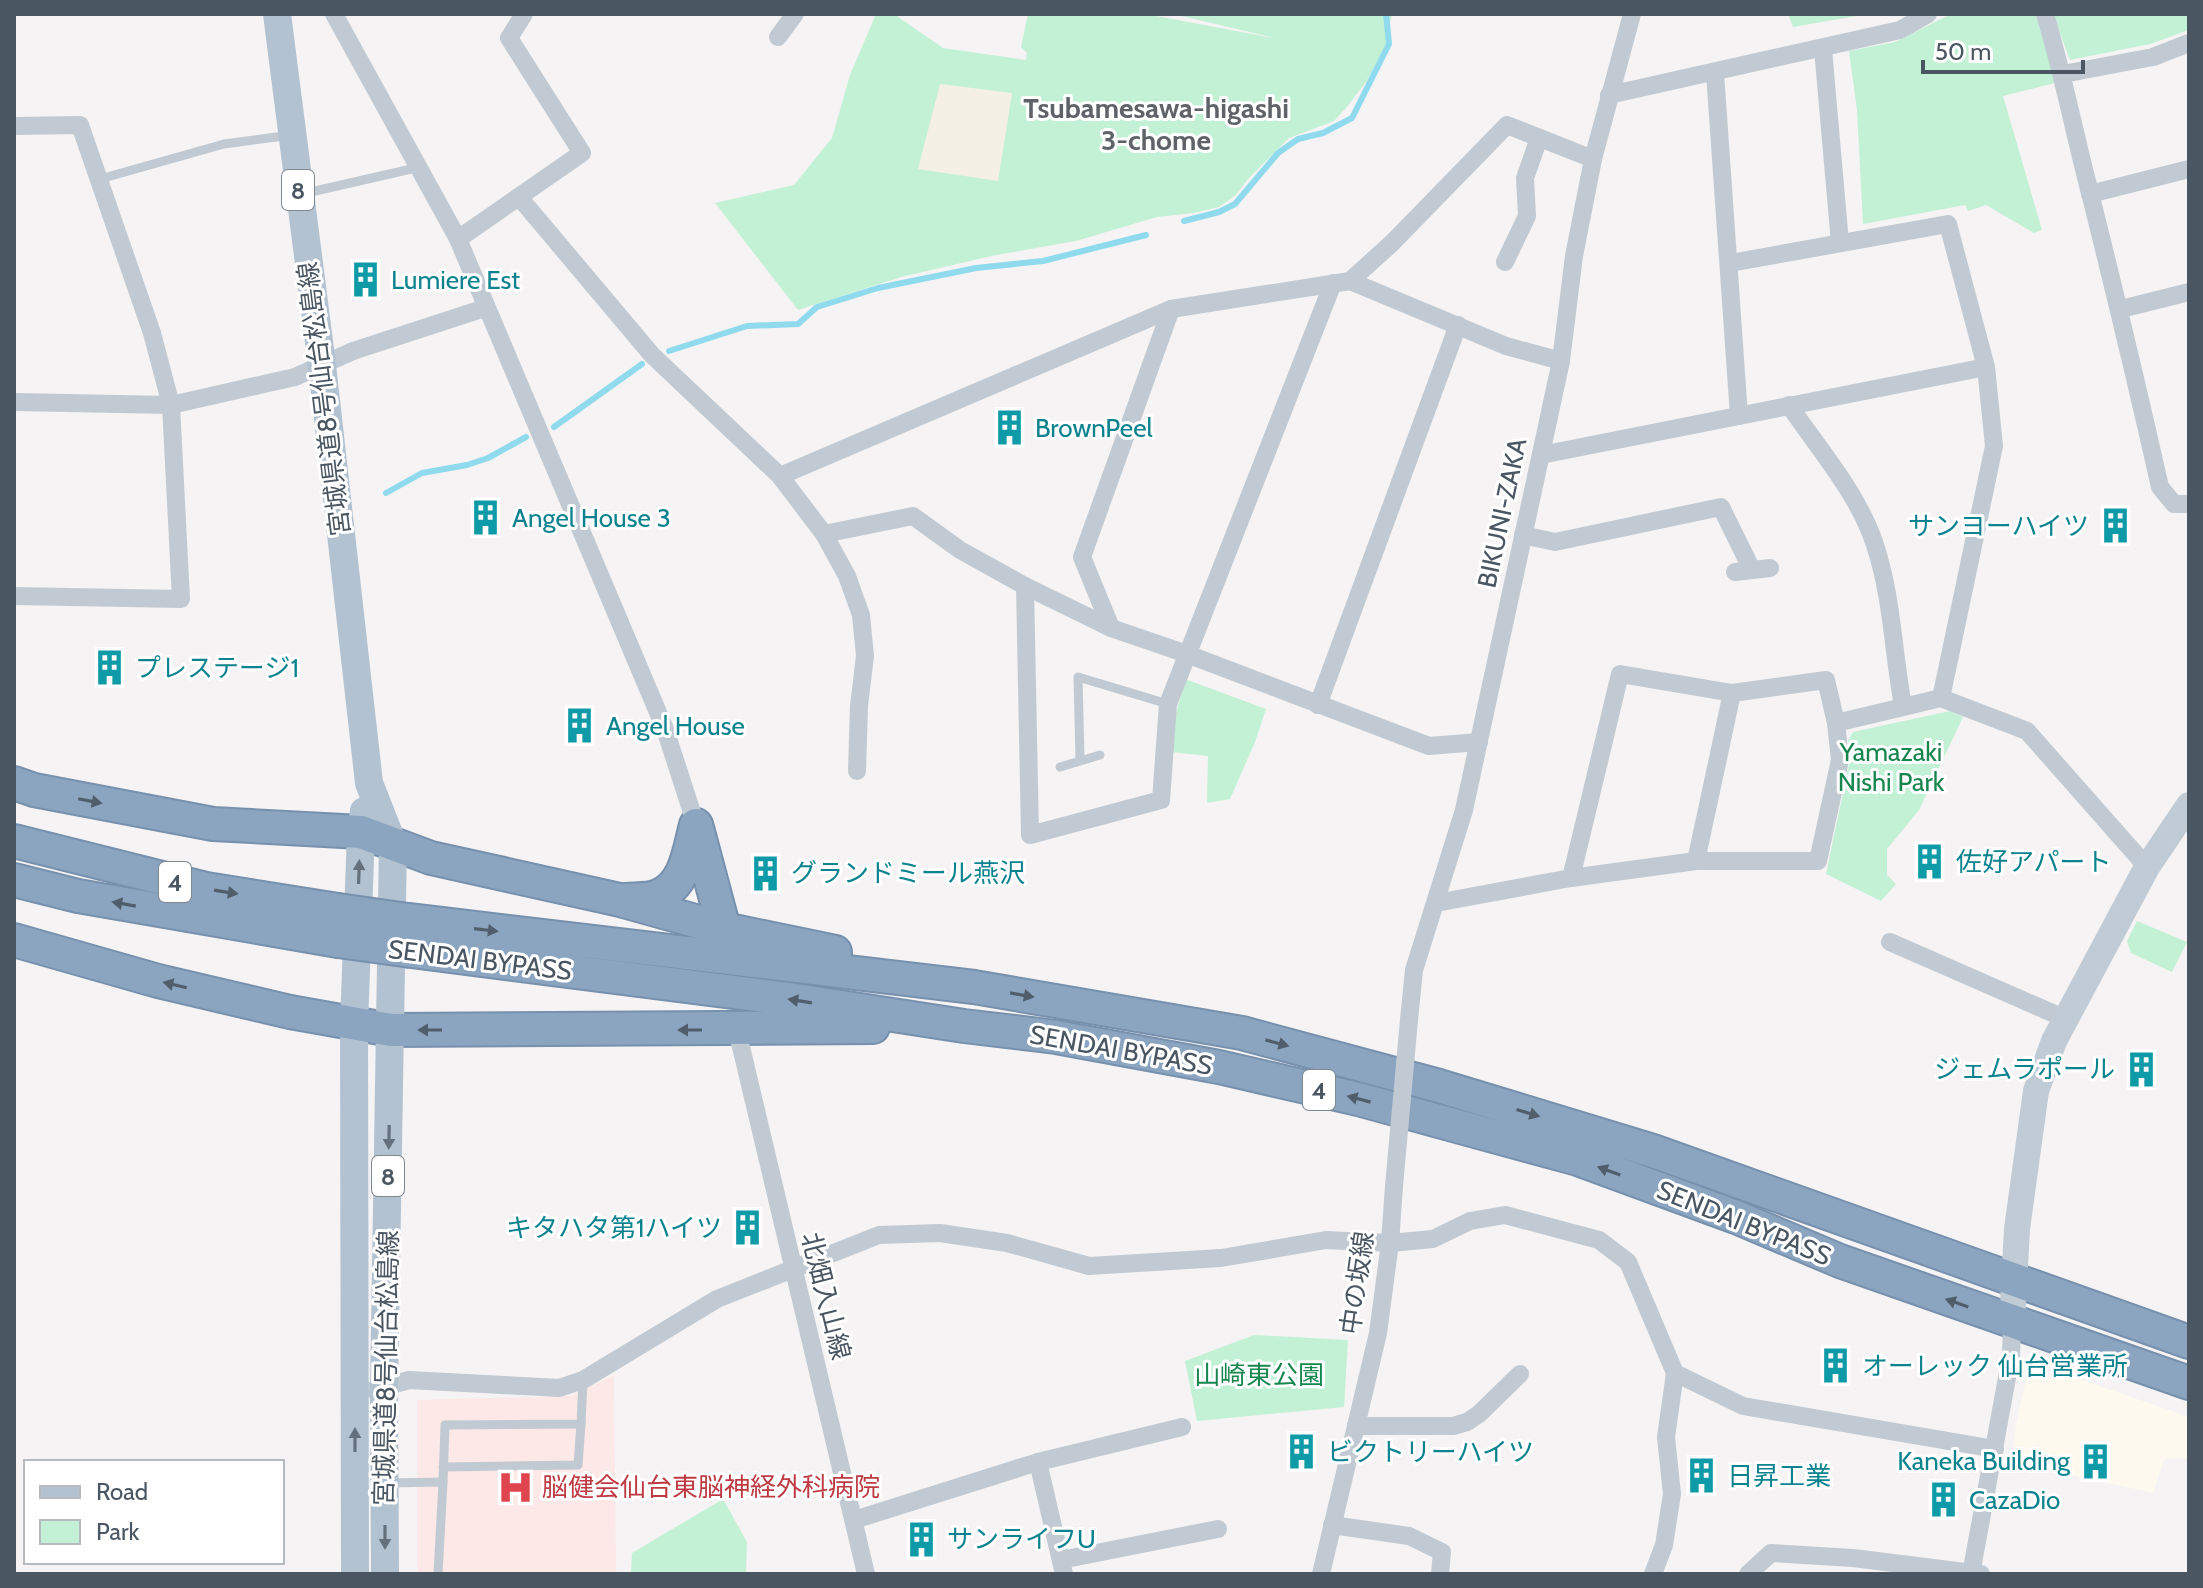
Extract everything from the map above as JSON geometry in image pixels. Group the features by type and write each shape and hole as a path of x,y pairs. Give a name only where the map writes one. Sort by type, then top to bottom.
{"highway":[{"path":"14,783 34,790 213,824 361,832 431,858 620,900 724,929 920,970 974,987"},
{"path":"620,900 656,897 677,883 685,867 696,825"},
{"path":"696,825 724,929"},
{"name":"SENDAI BYPASS","path":"14,841 338,926"},
{"name":"SENDAI BYPASS","path":"14,880 78,896 410,936 789,999 1056,1037 1219,1067 1358,1099 1578,1159 1736,1217 1840,1261 2189,1383"},
{"name":"SENDAI BYPASS","path":"410,936 974,987 1242,1033 1439,1086 1653,1151 2189,1342"},
{"path":"14,940 158,981 354,1025 391,1030 737,1030 964,1026"}],"main road":[{"name":"宮城県道8号仙台松島線","path":"277,14 322,365 369,783 393,844 384,1389 385,1574"},
{"name":"宮城県道8号仙台松島線","path":"355,1574 354,1025 361,832 369,783"}],"street":[{"path":"334,14 458,239 665,729 696,825"},
{"path":"458,239 582,153 509,38 524,14"},
{"path":"778,37 795,14"},
{"name":"BIKUNI-ZAKA","path":"1409,1020 1414,970 1464,810 1561,361 1574,256 1593,159 1632,14"},
{"path":"1609,95 1900,30 1928,14"},
{"path":"2045,14 2063,74 2090,194 2121,309 2160,487 2174,504 2189,504"},
{"path":"2063,74 2153,57 2189,43"},
{"path":"1823,49 1840,243"},
{"path":"1715,73 1739,416"},
{"path":"14,126 80,125 100,179 152,333 171,405 181,599 14,596"},
{"path":"780,476 1171,309 1342,282 1392,243 1507,125 1593,159"},
{"path":"1505,262 1527,216 1525,178 1539,138"},
{"path":"2090,194 2189,169"},
{"path":"519,197 652,355 780,476 824,534 847,576 861,615 865,656 859,706 857,771"},
{"path":"1730,263 1948,224 1986,367 1994,446 1941,698"},
{"path":"1342,282 1506,346 1561,361"},
{"path":"1025,586 1030,835 1161,800 1168,704 1342,282"},
{"path":"2121,309 2189,292"},
{"path":"14,402 171,405 295,377 353,351 485,308"},
{"path":"1111,628 1082,557 1171,309"},
{"path":"1318,705 1458,325"},
{"path":"1541,455 1986,367"},
{"path":"1789,405 1856,504 1873,539 1885,578 1903,706"},
{"path":"1523,535 1555,542 1721,507 1752,570"},
{"path":"824,534 913,516 960,550 1111,628 1429,746 1479,742"},
{"path":"1436,903 1571,878 1696,861 1818,861 1840,760 1836,723 1826,680 1732,693 1620,674 1571,878"},
{"path":"1696,861 1732,693"},
{"path":"1836,723 1941,698 2027,731 2147,867"},
{"path":"1748,1574 1771,1553 1852,1566 1974,1573 2011,1356 2013,1278 2036,1091 2054,1041 2147,867 2189,805"},
{"path":"1890,942 2066,1019"},
{"name":"中の坂線","path":"1321,1574 1378,1333 1390,1243 1409,1020"},
{"name":"北畑入山線","path":"737,1030 866,1574"},
{"path":"355,1391 384,1389 409,1380 559,1388 583,1380 717,1299 879,1235 940,1233 1007,1243 1089,1266 1221,1258 1326,1240 1390,1243 1433,1239 1470,1221 1505,1215 1599,1240 1628,1262 1675,1373 1666,1437 1672,1494 1664,1545 1653,1574"},
{"path":"1675,1373 1743,1406 1995,1449"},
{"path":"1356,1426 1453,1426 1467,1422 1520,1374"},
{"path":"854,1520 1038,1462 1182,1427"},
{"path":"1038,1462 1063,1567 1218,1529"},
{"path":"1332,1525 1409,1536 1442,1552 1440,1574"}],"lane":[{"path":"100,179 224,144 292,135"},
{"path":"299,195 420,167"},
{"path":"1080,759 1078,677 1168,704"},
{"path":"1060,767 1100,755"},
{"path":"443,1467 578,1465 583,1380"},
{"path":"438,1574 445,1425 581,1424"},
{"path":"385,1483 443,1482"}],"shaded area":[{"name":"脳健会仙台東脳神経外科病院","path":"614,1375 616,1574 417,1574 417,1400 571,1396"},
{"path":"2027,1376 2074,1377 2189,1417 2189,1458 2164,1459 2153,1493 2013,1462 2016,1423"}],"green space":[{"path":"876,14 894,14 943,48 1026,60 1027,53 1021,47 1028,14 1146,14 1279,39 1173,14 1392,14 1385,48 1366,82 1346,108 1334,121 1289,138 1236,195 1219,207 1157,217 1076,241 996,255 901,277 798,310 715,203 794,185 832,138 850,75"},
{"path":"1788,14 1868,14 1793,27"},
{"path":"1951,14 2038,14 2055,83 2003,96 2042,230 2034,233 1986,205 1968,211 1965,205 1863,224 1857,110 1849,51 1895,42"},
{"path":"2053,14 2189,14 2189,30 2150,44 2070,60"},
{"path":"1185,679 1266,709 1230,799 1207,803 1208,756 1171,752 1175,718"},
{"name":"Yamazaki Nishi Park","path":"1950,711 1963,717 1919,810 1887,849 1887,875 1896,884 1881,901 1826,874 1850,759 1848,741 1853,732"},
{"path":"2137,921 2187,942 2172,972 2131,953 2127,941"},
{"name":"山崎東公園","path":"1254,1335 1348,1340 1344,1407 1197,1421 1185,1361"},
{"path":"723,1499 747,1542 746,1574 631,1574 632,1553"}],"sand":[{"path":"940,84 1012,93 998,181 918,169"}],"waterway":[{"path":"1184,221 1219,212 1235,204 1278,153 1298,139 1323,133 1352,118 1389,44 1386,14"},
{"path":"669,351 747,326 798,324 817,307 878,288 976,268 1043,261 1146,235"},
{"path":"554,427 642,364"},
{"path":"386,493 422,473 488,458 526,437"}],"place":[{"name":"Lumiere Est","path":"365,280"},
{"name":"BrownPeel","path":"1009,428"},
{"name":"Angel House 3","path":"486,518"},
{"name":"サンヨーハイツ","path":"2115,526"},
{"name":"プレステージ1","path":"109,668"},
{"name":"Angel House","path":"580,726"},
{"name":"佐好アパート","path":"1930,862"},
{"name":"グランドミール燕沢","path":"765,873"},
{"name":"ジェムラポール","path":"2141,1069"},
{"name":"キタハタ第1ハイツ","path":"748,1228"},
{"name":"オーレック 仙台営業所","path":"1836,1366"},
{"name":"ビクトリーハイツ","path":"1301,1452"},
{"name":"Kaneka Building","path":"2096,1461"},
{"name":"日昇工業","path":"1701,1476"},
{"name":"脳健会仙台東脳神経外科病院","path":"516,1487"},
{"name":"CazaDio","path":"1943,1500"},
{"name":"サンライフU","path":"921,1539"}],"district":[{"name":"Tsubamesawa-higashi 3-chome","path":"1156,124"}]}
